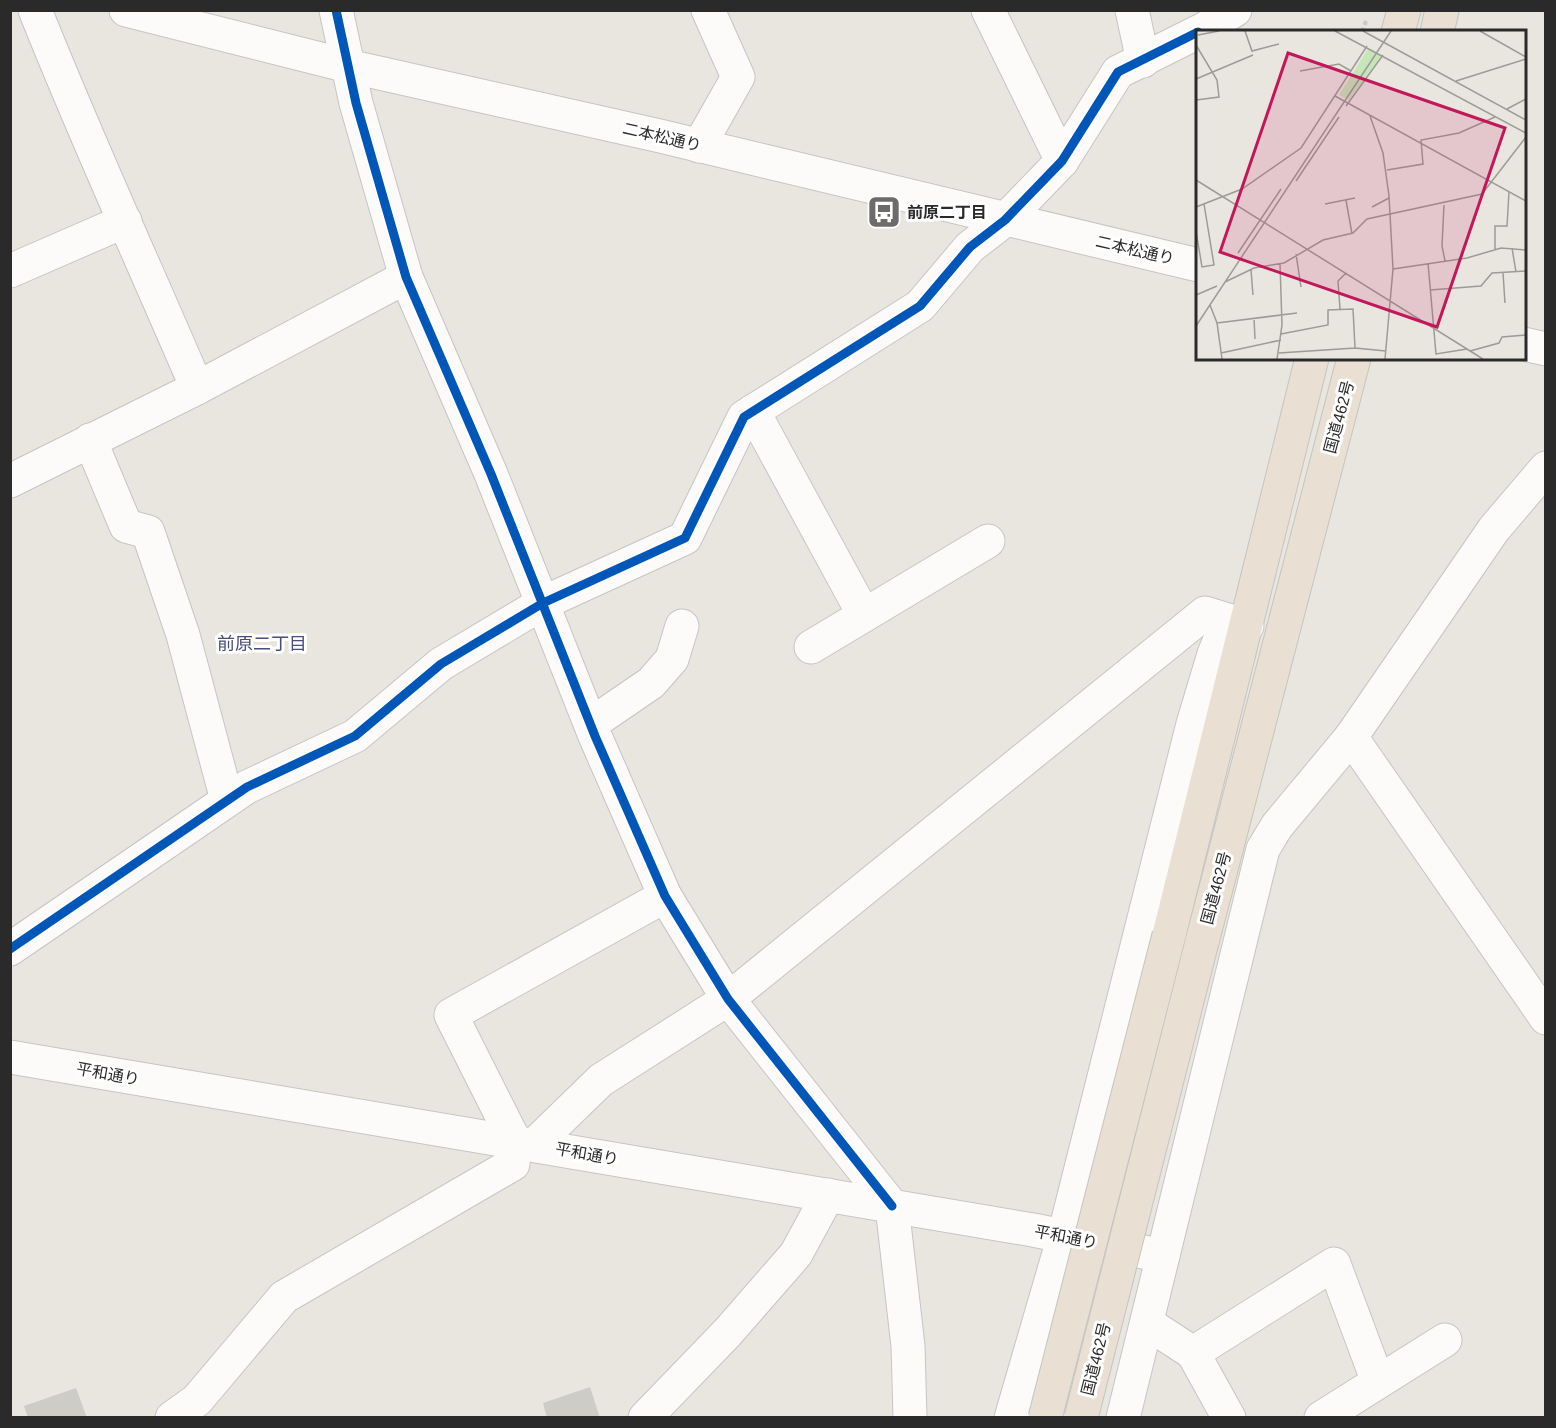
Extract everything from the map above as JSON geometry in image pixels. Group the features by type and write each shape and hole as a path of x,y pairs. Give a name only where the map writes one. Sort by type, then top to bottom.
{"highway":[{"path":"1399,30 1404,10"},
{"path":"1437,30 1442,10"},
{"name":"国道462号","path":"1046,1418 1168,935 1226,620 1311,360"},
{"name":"国道462号","path":"1081,1418 1353,360"}],"street":[{"path":"35,10 87,140 125,221 196,388"},
{"name":"二本松通り","path":"126,10 348,66 699,146 1196,265"},
{"path":"336,10 348,66 406,277 543,603 591,724 665,896 728,999 892,1206 908,1346 910,1418"},
{"path":"699,146 738,77 708,10"},
{"path":"988,10 1062,161"},
{"path":"1132,10 1143,61"},
{"path":"1201,30 1235,10"},
{"path":"10,949 246,787 355,736 441,664 543,603 685,538 744,417 920,306 970,247 1005,220 1062,161 1118,72 1196,33"},
{"path":"10,272 125,221"},
{"path":"10,481 196,388 406,277"},
{"path":"1526,345 1545,350"},
{"path":"753,411 864,615"},
{"path":"90,441 126,526 148,532 183,635 227,800"},
{"path":"1123,1418 1263,849 1277,826 1351,738 1494,529 1545,468"},
{"path":"811,647 988,541"},
{"path":"172,1418 197,1400 284,1297 513,1164 525,1144 601,1080 728,999 1226,620"},
{"path":"1011,1418 1064,1236 1193,724 1226,620"},
{"path":"591,724 651,682 672,659 682,626"},
{"path":"1351,738 1545,1018"},
{"path":"525,1144 451,1015 665,896"},
{"name":"平和通り","path":"10,1057 892,1206 1163,1256"},
{"path":"645,1418 728,1332 796,1254 828,1195"},
{"path":"1193,1353 1334,1264 1378,1382"},
{"path":"1147,1323 1193,1353 1229,1418"},
{"path":"1321,1418 1445,1340"}],"building":[{"path":"590,1387 600,1418 547,1418 543,1403"},
{"path":"76,1388 87,1418 28,1418 24,1406"}],"cycle path":[{"path":"336,10 356,103 406,277 491,474 595,736 665,896 728,999 892,1206"},
{"path":"10,949 247,787 355,736 441,664 543,603 685,538 744,417 920,306 970,247 1005,220 1062,161 1118,72 1196,33"}],"place":[{"name":"前原二丁目","path":"884,212"}],"district":[{"name":"前原二丁目","path":"262,644"}]}
